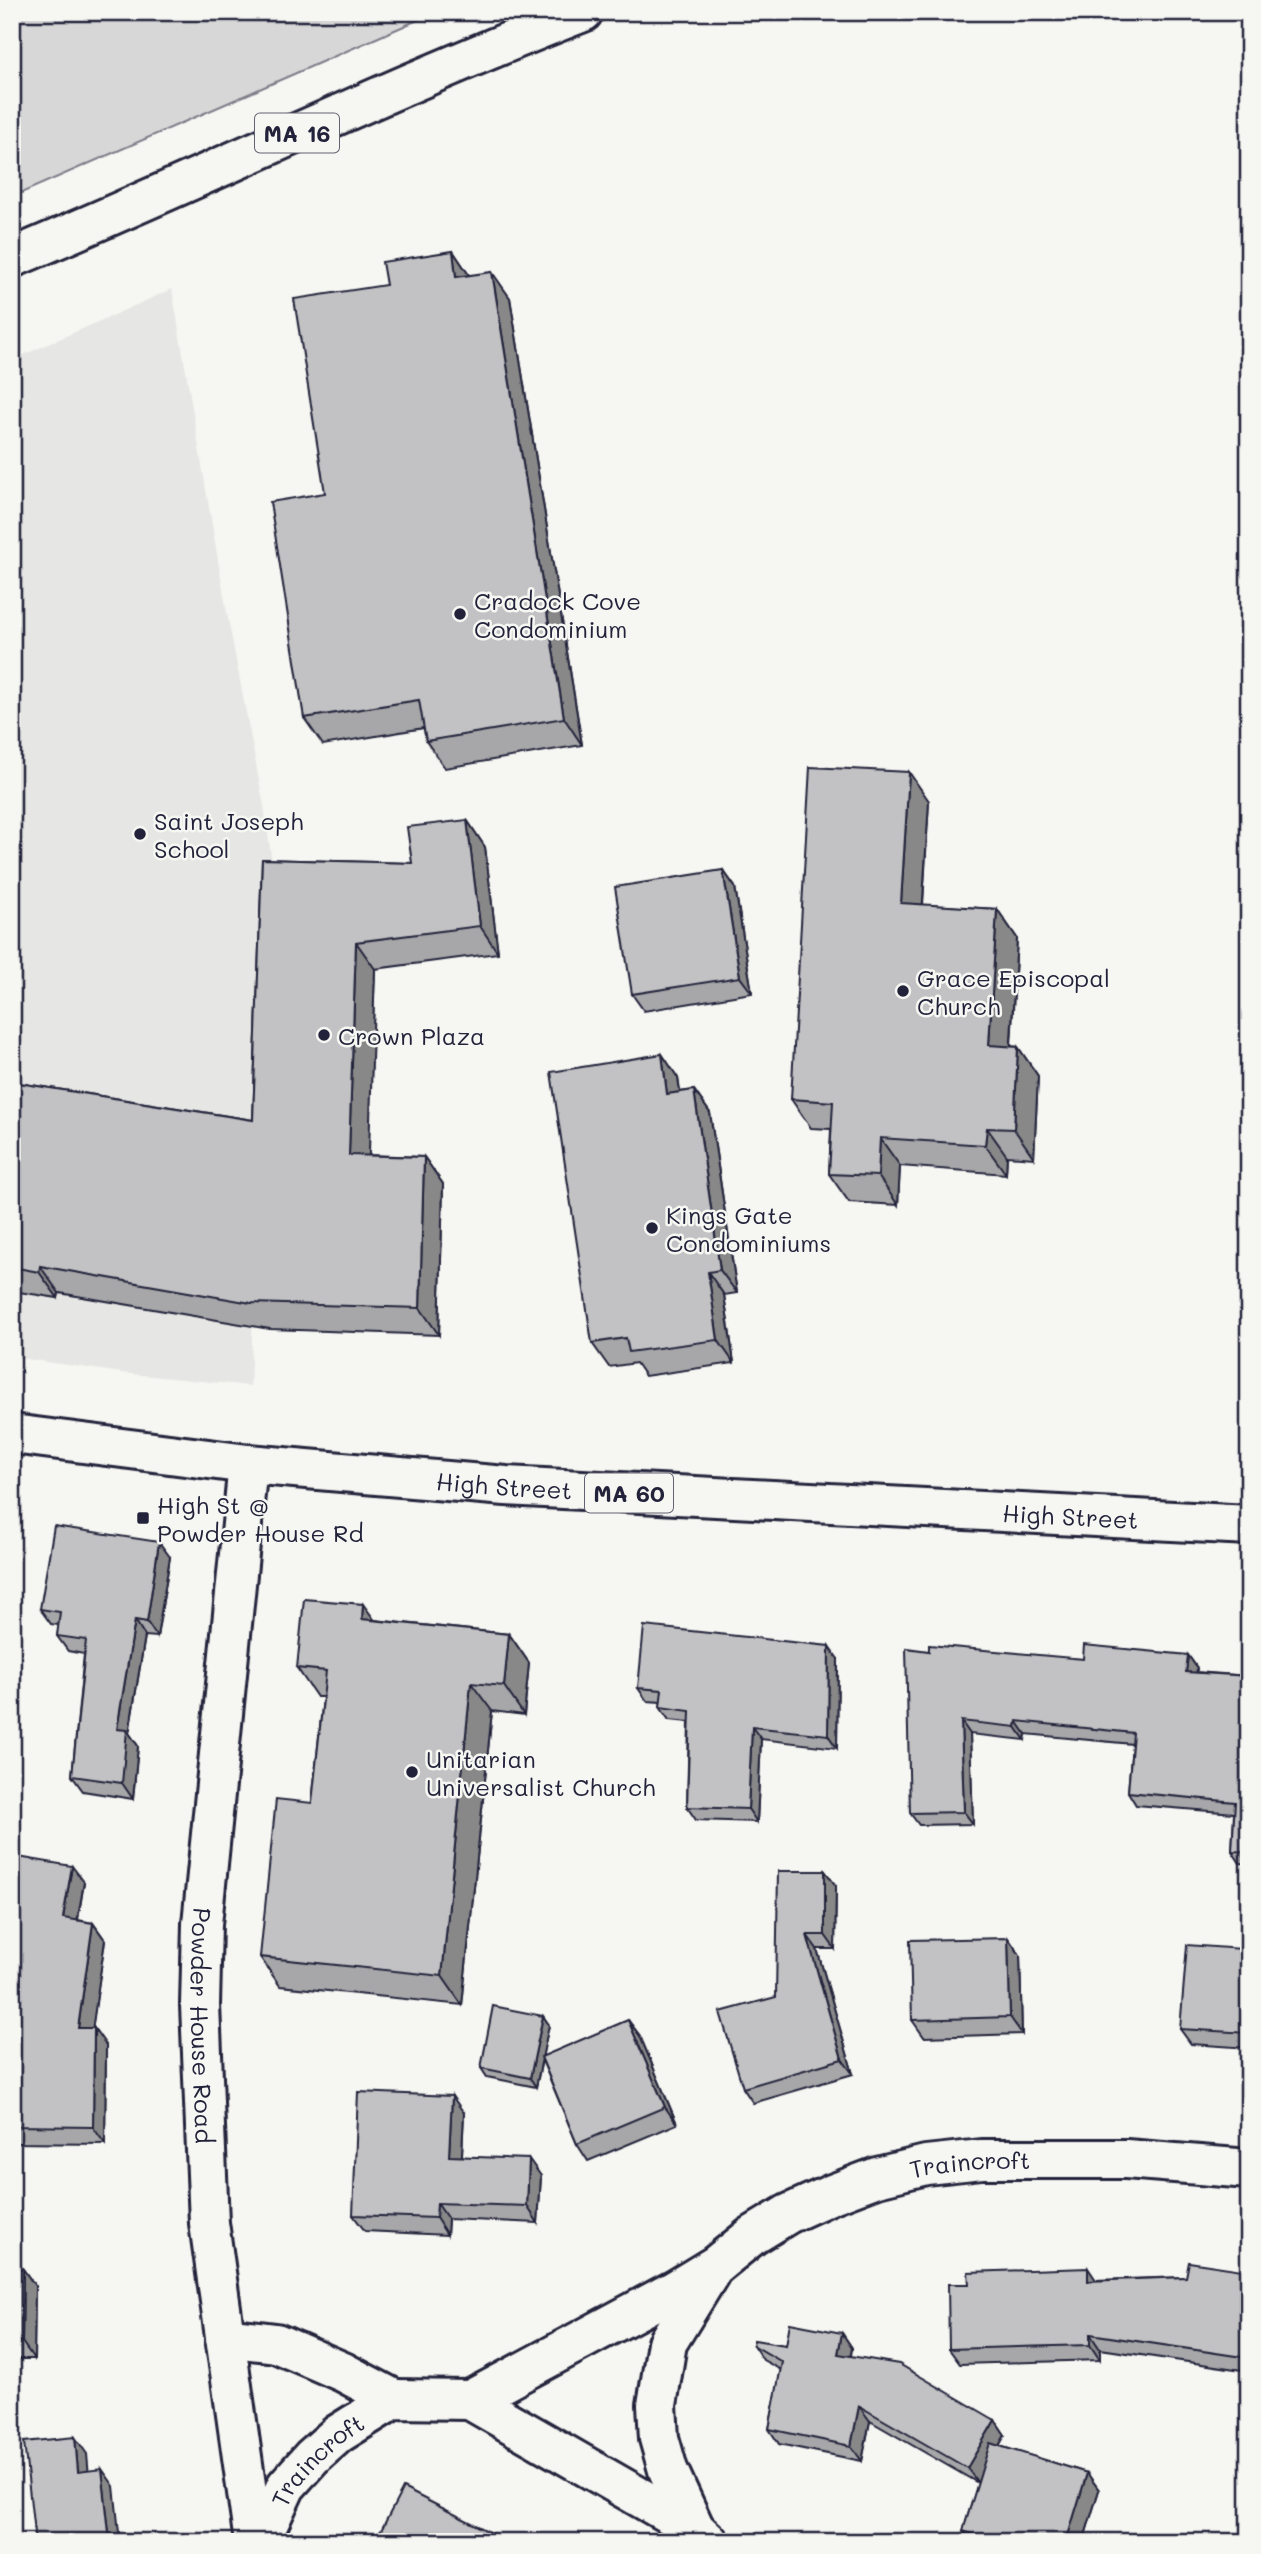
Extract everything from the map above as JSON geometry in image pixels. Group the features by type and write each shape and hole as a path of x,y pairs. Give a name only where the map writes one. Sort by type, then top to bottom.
{"street":[{"name":"MA 16","path":"12,258 305,129 583,12"},
{"name":"High Street","path":"12,1434 248,1464 506,1486 1249,1525"},
{"name":"Powder House Road","path":"248,1464 203,1911 201,1978 202,2078 209,2222 254,2542"},
{"name":"Traincroft","path":"225,2337 276,2343 343,2372 394,2399 470,2400 675,2290 716,2265 752,2236 788,2214 832,2193 877,2177 926,2165 982,2159 1126,2160 1249,2169"},
{"name":"Traincroft","path":"702,2536 668,2470 659,2438 657,2405 667,2343 716,2265"},
{"name":"Traincroft","path":"260,2542 286,2486 312,2456 338,2434 394,2399"},
{"name":"Traincroft","path":"470,2400 702,2536"}],"shaded area":[{"path":"12,12 436,12 12,197"},
{"name":"Saint Joseph School","path":"172,289 272,862 250,1386 122,1373 12,1357 12,360"}],"building":[{"name":"Cradock Cove Condominium","path":"453,251 456,277 492,272 564,718 426,741 419,700 304,718 270,502 325,493 294,299 386,285 382,262"},
{"name":"Grace Episcopal Church","path":"810,767 909,772 901,903 997,909 989,1045 1018,1047 1014,1129 987,1128 985,1145 880,1138 878,1176 829,1174 833,1102 791,1099"},
{"path":"467,820 480,926 356,942 349,1155 424,1157 420,1308 251,1303 40,1266 39,1272 12,1267 12,1082 253,1120 262,859 412,863 407,827"},
{"path":"723,870 740,977 632,994 615,887"},
{"name":"Kings Gate Condominiums","path":"662,1054 667,1094 694,1090 720,1270 708,1272 718,1340 629,1352 626,1338 592,1343 551,1072"},
{"path":"54,1526 159,1542 147,1622 135,1620 117,1729 127,1730 122,1783 72,1776 86,1640 57,1636 60,1612 40,1609"},
{"name":"Unitarian Universalist Church","path":"304,1599 363,1604 362,1619 509,1634 504,1686 471,1683 442,1976 260,1957 276,1799 312,1803 326,1671 297,1668"},
{"path":"644,1626 829,1646 828,1735 752,1727 748,1809 687,1807 690,1711 660,1707 662,1690 638,1688"},
{"path":"929,1645 1083,1659 1084,1645 1188,1655 1186,1672 1249,1676 1249,1852 1232,1851 1235,1802 1128,1792 1133,1733 1017,1721 1016,1727 961,1721 964,1812 910,1813 906,1648 929,1651"},
{"path":"12,1856 72,1866 63,1918 93,1923 78,2028 94,2028 93,2127 12,2126"},
{"path":"778,1871 825,1871 825,1935 807,1935 842,2059 743,2088 720,2012 776,1997"},
{"path":"1247,1883 1249,2033 1180,2029 1187,1945 1242,1949"},
{"path":"1008,1938 1010,2017 912,2020 910,1940"},
{"path":"493,2006 543,2016 530,2078 481,2068"},
{"path":"628,2020 665,2107 577,2144 541,2057"},
{"path":"358,2092 452,2096 449,2156 529,2159 527,2206 437,2203 436,2218 353,2215"},
{"path":"1189,2262 1249,2271 1249,2358 1090,2334 1090,2345 949,2349 948,2284 969,2284 968,2272 1088,2268 1088,2281 1186,2277"},
{"path":"12,2269 23,2269 22,2342 12,2342"},
{"path":"790,2323 842,2333 838,2354 899,2364 995,2420 967,2468 859,2406 851,2446 769,2429 782,2362 753,2345 754,2340 786,2345"},
{"path":"75,2437 78,2472 102,2469 110,2542 35,2542 24,2442"},
{"path":"990,2443 1087,2473 1066,2542 997,2542 963,2531"},
{"path":"403,2488 509,2542 375,2542"}],"place":[{"name":"Cradock Cove Condominium","path":"460,614"},
{"name":"Saint Joseph School","path":"140,834"},
{"name":"Grace Episcopal Church","path":"903,991"},
{"name":"Crown Plaza","path":"324,1035"},
{"name":"Kings Gate Condominiums","path":"652,1228"},
{"name":"High St @ Powder House Rd","path":"143,1518"},
{"name":"Unitarian Universalist Church","path":"412,1772"}]}
